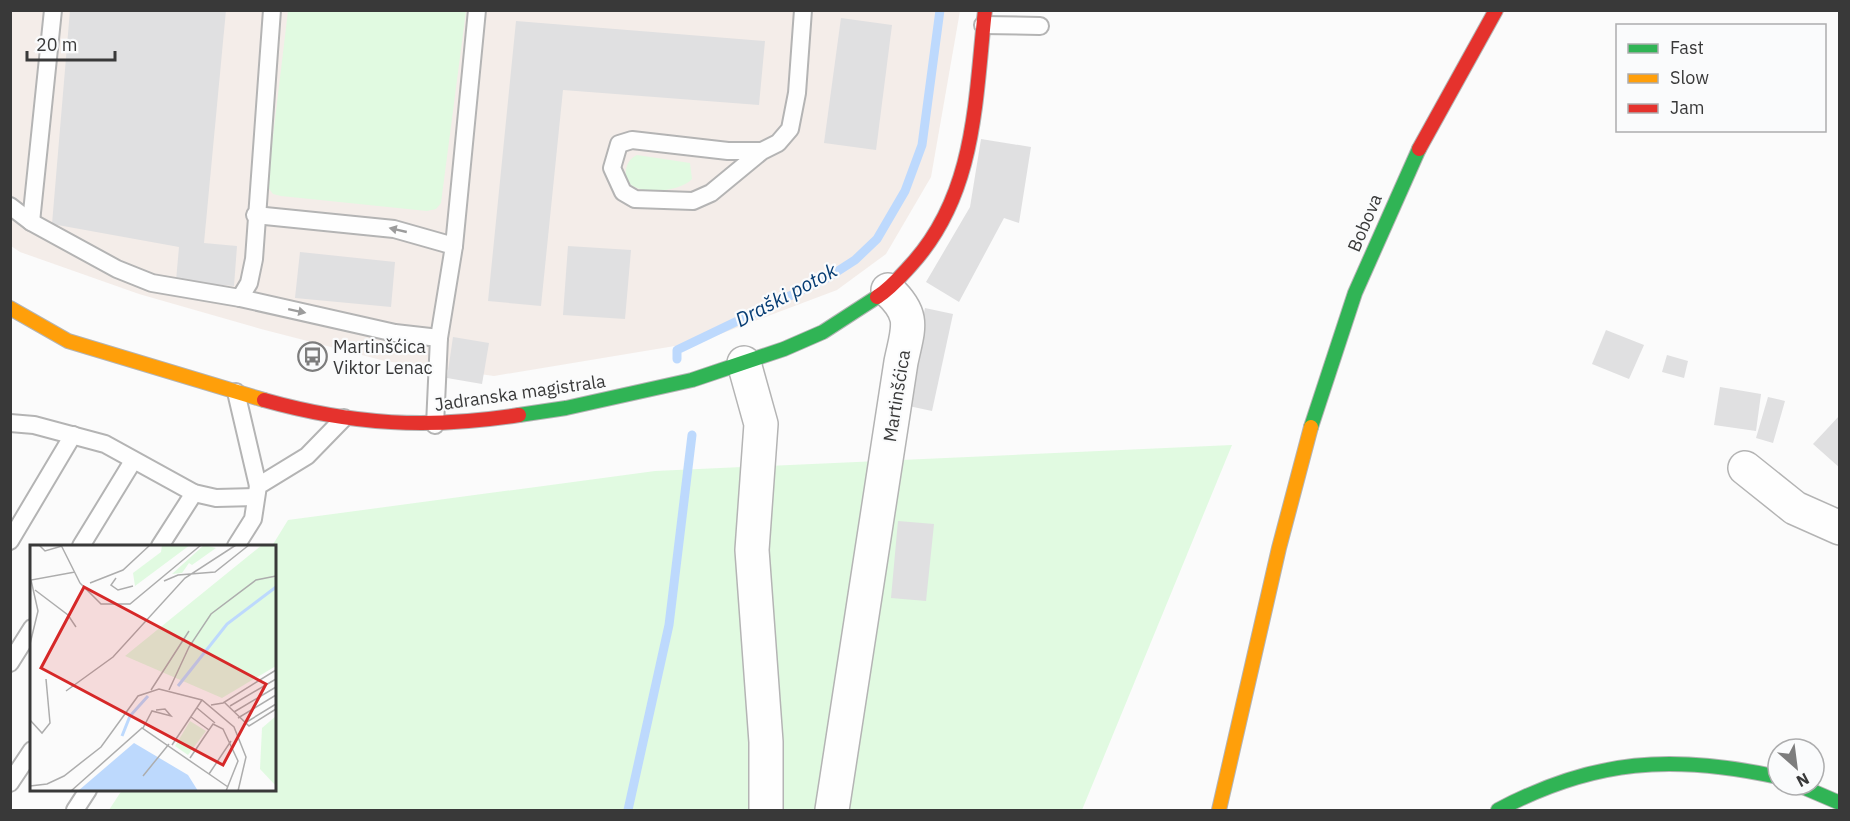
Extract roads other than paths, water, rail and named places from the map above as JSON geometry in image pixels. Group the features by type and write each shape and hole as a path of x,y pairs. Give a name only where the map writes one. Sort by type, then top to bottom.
{"main road":[{"name":"Bobova","path":"1219,810 1300,464 1338,342 1376,243 1435,117 1496,10"},
{"path":"888,290 931,243 960,185 972,134 984,18"},
{"name":"Jadranska magistrala","path":"10,308 68,341 236,392 344,418 390,425 435,425 566,408 692,380 744,363 823,332 888,290"},
{"path":"1498,810 1547,786 1580,775 1643,762 1719,765 1766,775"},
{"path":"1797,797 1801,803"}],"street":[{"name":"Martinšćica","path":"832,810 901,362 909,326 908,313 901,302 888,290"},
{"path":"744,363 761,424 752,550 766,742 766,810"},
{"path":"1745,468 1795,508 1839,528"}],"lane":[{"path":"31,222 53,10"},
{"path":"240,298 249,283 254,259 255,215 272,10"},
{"path":"435,425 439,338 454,246 477,10"},
{"path":"762,151 728,151 632,140 619,144 612,168 623,192 635,199 661,202 693,201 727,181 762,151 778,142 790,129 797,93 803,10"},
{"path":"984,18 1040,26"},
{"path":"10,206 31,222 117,269 152,283 240,298 395,333 439,338"},
{"path":"255,215 393,229 454,246"},
{"path":"236,392 257,491 253,519 237,545"},
{"path":"10,423 34,425 105,444 194,493 216,498 257,491 307,456 344,418"},
{"path":"10,540 73,435"},
{"path":"82,545 133,461"},
{"path":"161,545 194,493"},
{"path":"10,663 30,631"},
{"path":"10,783 30,753"},
{"path":"75,810 87,791"}],"waterway":[{"name":"Draški potok","path":"677,359 677,350 827,278 855,260 877,239 905,191 922,145 940,10"},
{"name":"Draški potok","path":"628,810 669,625 692,435"}],"place":[{"name":"Martinšćica Viktor Lenac","path":"312,357"}]}
